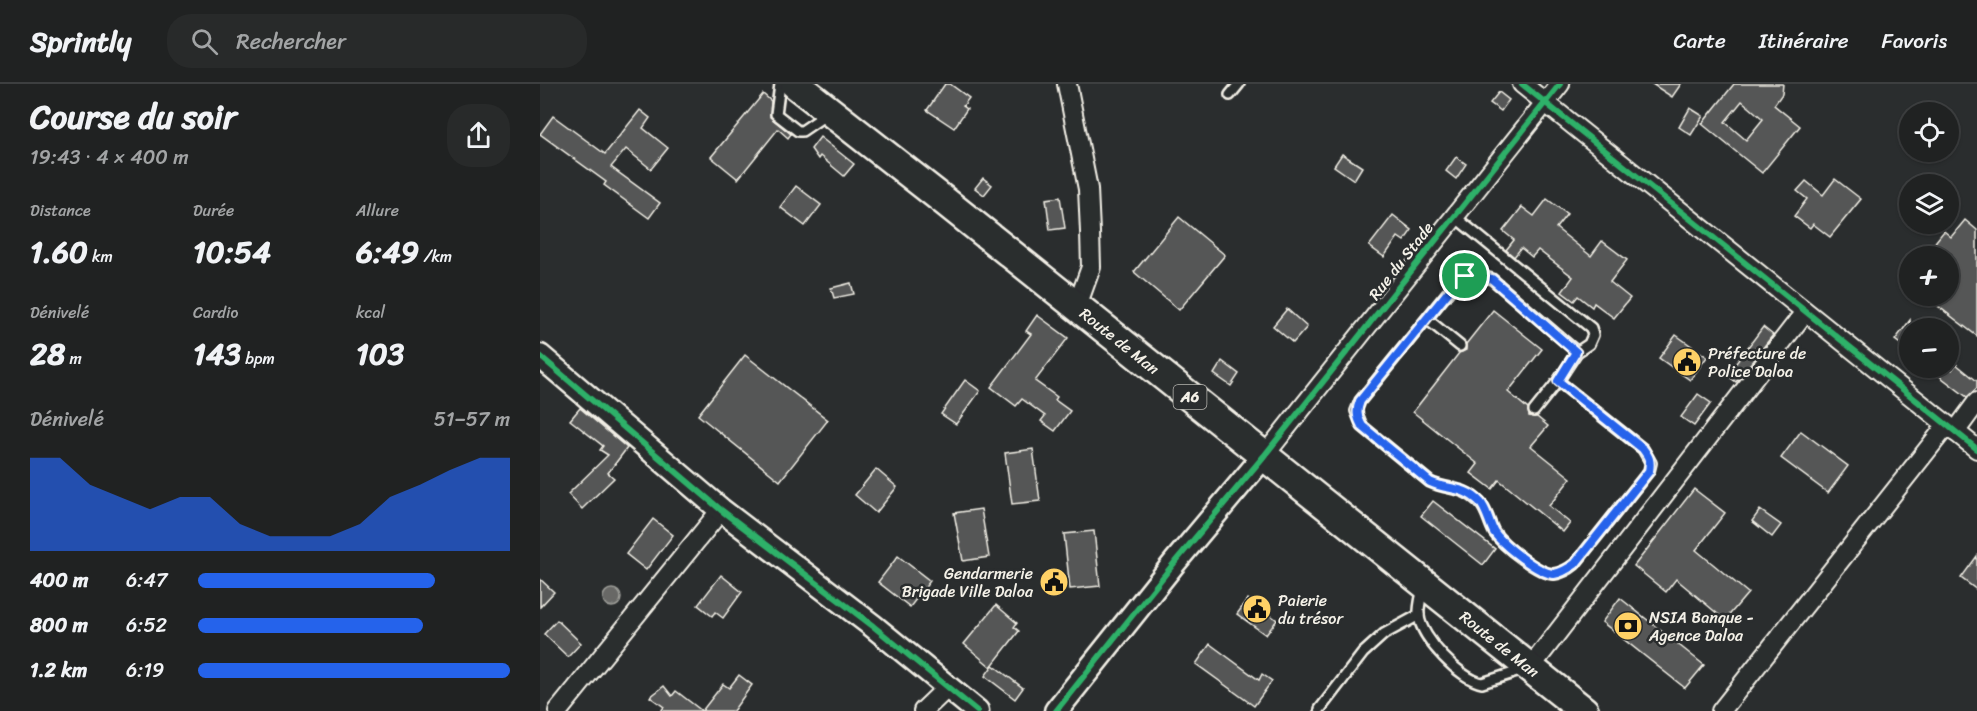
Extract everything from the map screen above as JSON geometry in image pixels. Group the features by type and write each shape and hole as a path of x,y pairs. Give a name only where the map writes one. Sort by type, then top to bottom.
{"highway":[{"name":"Route de Man","path":"795,84 1584,711"}],"street":[{"path":"1067,84 1088,189 1090,232 1091,267 1077,306"},
{"path":"1521,84 1977,449"},
{"name":"Rue du Stade","path":"1264,456 1560,84"},
{"path":"1530,668 1805,312"},
{"path":"540,356 721,510 873,626 977,711"},
{"path":"1721,711 1951,428 1977,402"},
{"path":"1056,711 1175,562 1264,456"},
{"path":"558,711 721,510"},
{"path":"923,711 948,687"}],"lane":[{"path":"780,84 776,114 798,131 802,131 830,112"},
{"path":"1230,95 1239,84"},
{"path":"1454,216 1591,328 1593,335 1589,344 1576,352 1558,381 1534,411"},
{"path":"1558,381 1643,449 1651,463 1649,471 1575,564 1555,574 1542,572 1500,541 1482,504 1456,487 1439,486 1430,482 1362,426 1356,411 1360,401 1458,280 1465,276 1482,275 1492,279 1576,352"},
{"path":"1427,319 1460,346"},
{"path":"1423,583 1419,615 1421,624 1445,658 1475,682 1482,683 1530,668"},
{"path":"1320,709 1363,653 1384,634 1419,615"}],"water":[{"path":"608,589 616,589 621,594 619,605 608,607 603,602 603,594"}],"building":[{"path":"945,84 950,84 969,98 963,106 967,109 954,128 927,110"},
{"path":"1652,84 1681,84 1672,97"},
{"path":"1734,84 1783,84 1782,94 1774,105 1800,126 1762,173 1702,124","holes":["1742,101 1763,119 1746,140 1725,122"]},
{"path":"1499,92 1509,100 1501,111 1490,103"},
{"path":"763,94 771,101 770,117 791,134 788,138 778,129 738,179 711,157"},
{"path":"1690,108 1703,116 1691,135 1679,127"},
{"path":"640,110 650,118 643,128 668,148 651,169 626,149 611,167 660,203 649,218 604,185 606,182 540,134 553,116 605,154"},
{"path":"820,137 854,164 844,176 820,156 818,159 811,149"},
{"path":"1342,154 1362,167 1354,180 1334,166"},
{"path":"1456,157 1466,164 1456,179 1446,171"},
{"path":"983,178 992,185 984,195 975,188"},
{"path":"1835,179 1861,199 1830,237 1813,224 1810,228 1794,216 1807,199 1797,191 1806,181 1823,195"},
{"path":"796,186 821,205 805,226 780,207"},
{"path":"1060,197 1065,228 1050,230 1046,199"},
{"path":"1547,199 1567,214 1556,228 1591,256 1602,241 1627,260 1610,282 1630,298 1614,318 1594,303 1592,307 1578,296 1574,301 1562,292 1573,277 1538,250 1532,257 1521,248 1514,257 1506,250 1514,240 1503,231 1522,207 1534,216"},
{"path":"1393,215 1412,230 1404,241 1398,237 1384,257 1369,246"},
{"path":"1179,217 1225,255 1179,310 1134,272"},
{"path":"1965,220 1977,230 1977,336 1959,322 1959,318 1954,318 1938,306 1959,306 1959,246 1932,246 1942,234 1951,237 1953,234 1959,234 1959,227"},
{"path":"851,283 854,294 834,298 831,288"},
{"path":"1287,309 1307,327 1293,343 1273,326"},
{"path":"1493,310 1542,349 1508,392 1528,409 1529,416 1537,417 1548,426 1531,446 1571,478 1549,506 1570,523 1563,532 1499,480 1492,489 1471,473 1478,464 1413,412 1459,353 1466,350 1466,344"},
{"path":"1037,315 1068,338 1035,381 1057,397 1055,400 1070,411 1055,431 1041,421 1045,416 1022,399 1016,406 991,387 1031,334 1026,331"},
{"path":"1763,327 1773,335 1736,382 1727,375"},
{"path":"1676,335 1707,357 1690,380 1659,358"},
{"path":"745,355 828,420 780,481 698,415"},
{"path":"1222,361 1239,374 1231,386 1214,374"},
{"path":"1959,366 1977,381 1977,388 1967,397 1942,378 1959,378"},
{"path":"965,380 980,391 956,424 941,414"},
{"path":"1698,394 1711,403 1694,426 1681,417"},
{"path":"580,408 627,448 608,473 614,478 582,509 568,494 608,455 600,450 603,446 570,420"},
{"path":"1801,431 1848,466 1828,493 1781,458"},
{"path":"1033,449 1040,501 1012,504 1005,453"},
{"path":"876,469 897,487 876,513 855,495"},
{"path":"1694,489 1725,513 1696,550 1748,593 1725,620 1676,579 1666,592 1634,566"},
{"path":"1433,501 1495,549 1483,565 1421,516"},
{"path":"981,509 989,557 963,561 954,513"},
{"path":"1760,510 1781,525 1772,537 1752,521"},
{"path":"653,519 673,535 646,570 626,554"},
{"path":"1094,531 1100,586 1070,589 1064,534"},
{"path":"898,556 930,581 910,607 878,582"},
{"path":"1977,556 1977,590 1961,578"},
{"path":"721,575 742,592 723,618 715,612 712,616 698,605"},
{"path":"540,579 554,592 540,607"},
{"path":"1620,598 1704,665 1685,688 1602,622"},
{"path":"1248,599 1277,620 1266,635 1237,614"},
{"path":"996,605 1017,623 1014,627 1019,631 991,667 964,644"},
{"path":"557,620 581,643 568,657 544,634"},
{"path":"1210,644 1259,680 1262,674 1272,681 1254,706 1196,664"},
{"path":"993,665 1023,688 1015,699 985,676"},
{"path":"739,675 752,685 733,711 702,711 723,684 729,688"},
{"path":"664,686 672,696 676,691 702,711 661,711 664,707 650,697"}],"cycle path":[{"path":"1522,84 1977,449"},
{"path":"1056,711 1175,562 1264,456 1560,84"},
{"path":"540,356 721,510 873,626 977,711"}],"place":[{"name":"Préfecture de Police Daloa","path":"1687,362"},
{"name":"Gendarmerie Brigade Ville Daloa","path":"1054,582"},
{"name":"Paierie du trésor","path":"1257,609"},
{"name":"NSIA Banque - Agence Daloa","path":"1628,626"}],"route":[{"path":"1473,274 1492,279 1576,352 1558,381 1649,456 1651,463 1649,471 1575,564 1555,574 1542,572 1500,541 1482,504 1456,487 1439,486 1430,482 1362,426 1358,419 1356,411 1360,401 1458,280 1465,276 1473,274"}]}
